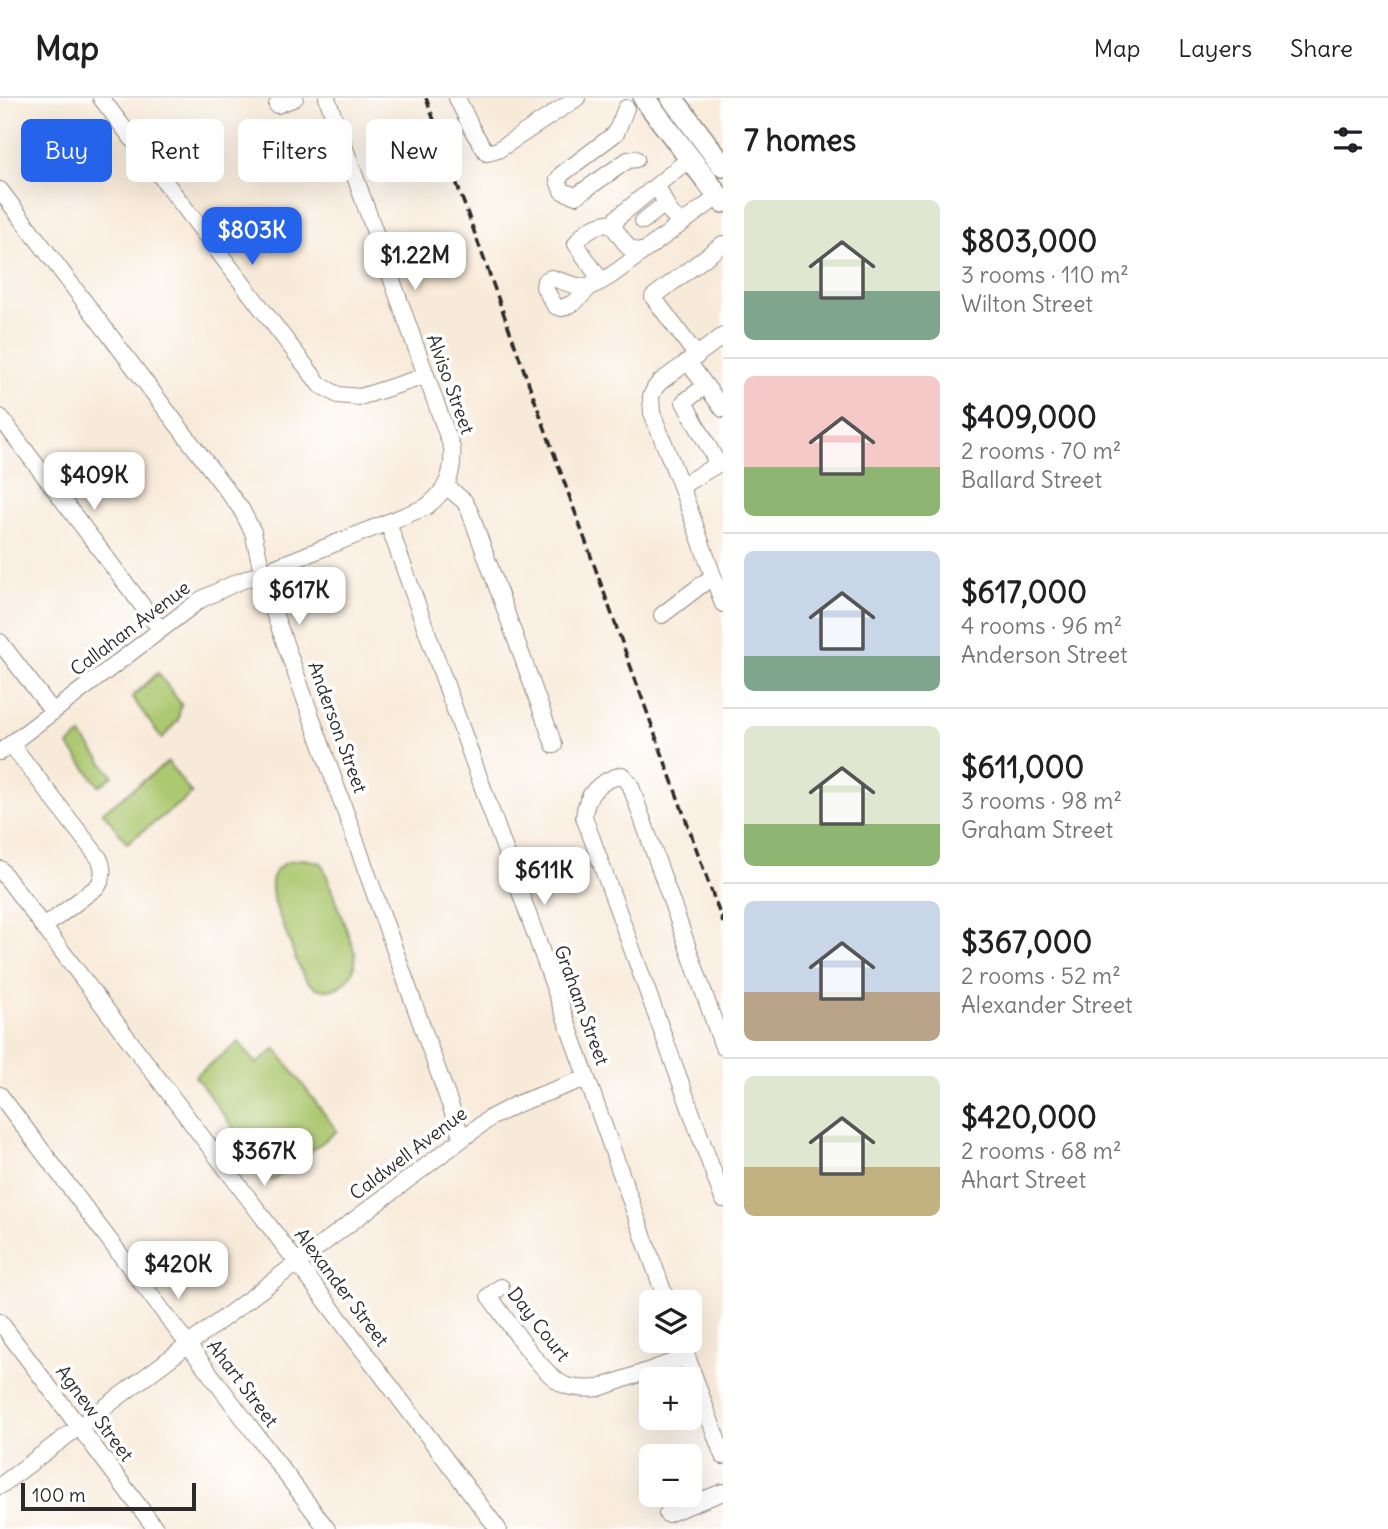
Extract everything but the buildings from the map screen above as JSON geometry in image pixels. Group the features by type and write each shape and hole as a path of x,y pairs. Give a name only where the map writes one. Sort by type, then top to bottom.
{"main road":[{"path":"672,98 723,166"},
{"path":"635,103 690,158 721,199"}],"street":[{"path":"101,98 320,385 338,395 360,397 426,376"},
{"path":"276,105 295,98"},
{"name":"Alviso Street","path":"327,98 452,448 453,461 447,487"},
{"path":"457,98 487,153 498,150 577,98"},
{"path":"635,103 616,133 562,174 558,180 562,191 576,196 628,160 636,159"},
{"path":"690,158 614,222 596,225 576,244 597,283 680,224 721,199"},
{"path":"657,185 665,204 680,224"},
{"name":"Anderson Street","path":"0,190 241,509 253,532 272,606 462,1138"},
{"path":"621,239 665,204"},
{"path":"614,222 614,228 621,239 636,251 644,251"},
{"path":"723,244 653,297 692,359 705,386 723,409"},
{"path":"662,615 719,588 652,413 651,396 654,388 723,337"},
{"path":"681,486 721,464 684,402 705,386"},
{"path":"0,417 160,629"},
{"path":"447,487 464,501 470,512 554,745"},
{"name":"Callahan Avenue","path":"6,748 200,600 426,507 447,487"},
{"name":"Graham Street","path":"388,523 663,1290"},
{"path":"0,642 53,712"},
{"path":"6,748 99,858 103,868 98,886 44,927"},
{"path":"723,1047 630,784 622,775 608,779 592,791 585,801 584,817 723,1199"},
{"name":"Alexander Street","path":"0,869 498,1529"},
{"name":"Caldwell Avenue","path":"0,1486 490,1118 517,1104 586,1078"},
{"name":"Ahart Street","path":"0,1096 327,1529"},
{"name":"Day Court","path":"501,1287 489,1296 545,1370 567,1385 584,1389 599,1388 687,1357"},
{"name":"Agnew Street","path":"0,1322 156,1529"},
{"path":"686,1353 723,1456"},
{"path":"667,1514 723,1492"}],"green space":[{"path":"158,673 181,704 178,720 162,739 132,697"},
{"path":"81,735 113,776 99,786 68,745"},
{"path":"168,762 192,794 127,843 103,812"},
{"path":"304,859 322,863 355,953 355,963 348,979 334,989 316,988 305,978 274,901 273,878 278,869 288,862"},
{"path":"239,1042 256,1064 276,1049 337,1131 272,1181 195,1076"}],"railway":[{"path":"426,98 723,923"}]}
